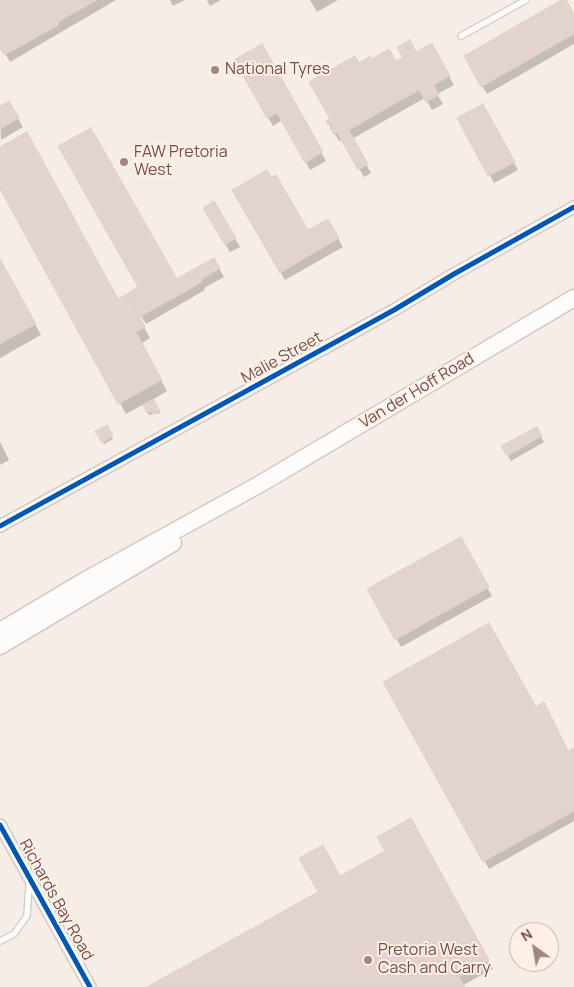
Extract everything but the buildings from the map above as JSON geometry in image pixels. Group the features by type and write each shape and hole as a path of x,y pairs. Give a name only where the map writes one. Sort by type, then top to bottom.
{"main road":[{"name":"Van der Hoff Road","path":"0,631 92,576 260,484 574,298"},
{"name":"Van der Hoff Road","path":"0,646 174,542 260,484"}],"street":[{"name":"Malie Street","path":"0,526 386,315 454,274 574,207"},
{"name":"Richards Bay Road","path":"0,825 90,987"}],"lane":[{"path":"462,36 526,0"},
{"path":"0,941 14,934 26,916 30,879"}],"cycle path":[{"path":"0,526 394,310 574,207"},
{"path":"0,825 90,987"}],"place":[{"name":"National Tyres","path":"215,70"},
{"name":"FAW Pretoria West","path":"124,162"},
{"name":"Pretoria West Cash and Carry","path":"368,960"}]}
